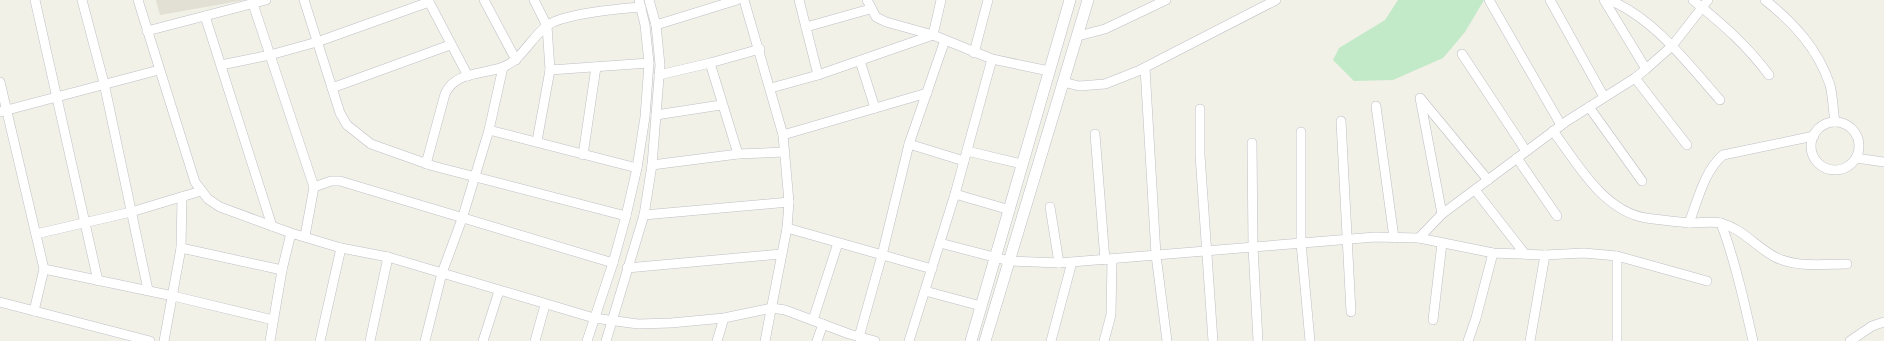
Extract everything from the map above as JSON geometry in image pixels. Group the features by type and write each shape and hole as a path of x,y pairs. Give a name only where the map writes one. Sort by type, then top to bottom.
{"street":[{"path":"35,0 98,281"},
{"path":"82,0 104,83 148,290"},
{"path":"138,0 195,182 201,191 220,207 291,233 341,248 388,258 545,305 612,322 638,324 724,318 772,308 786,310 873,341"},
{"path":"147,31 266,0"},
{"path":"304,0 332,88 346,125 356,134 371,144 426,164 626,216"},
{"path":"484,0 516,60"},
{"path":"534,0 547,26 550,70 537,141"},
{"path":"606,341 644,215 652,165 660,65 656,26 649,0"},
{"path":"656,26 737,0"},
{"path":"744,0 760,49 783,134 789,202 786,228 765,341"},
{"path":"799,0 818,75"},
{"path":"933,35 941,0"},
{"path":"974,53 988,0"},
{"path":"971,341 1070,0"},
{"path":"985,341 1088,0"},
{"path":"1078,36 1105,29 1166,0"},
{"path":"1063,82 1079,86 1105,84 1145,68 1276,0"},
{"path":"1489,0 1561,125"},
{"path":"1550,0 1604,98"},
{"path":"1604,0 1646,69"},
{"path":"1609,0 1626,6 1672,46 1720,100"},
{"path":"1693,0 1731,31 1751,51 1769,75"},
{"path":"1419,238 1442,214 1526,151 1561,125 1635,78 1646,69 1672,46 1708,0"},
{"path":"1765,0 1787,18 1817,54 1830,86 1834,122"},
{"path":"221,65 270,55 317,42 428,1 450,45 468,76"},
{"path":"253,4 314,187 305,236"},
{"path":"426,164 449,86 457,79 503,67 516,60 547,26 563,19 640,4 645,25 649,63 645,117 637,168 613,263 587,341"},
{"path":"806,27 869,4 876,17 886,22 933,35 974,53 992,59 1049,71"},
{"path":"205,16 272,226"},
{"path":"771,88 818,75 933,35"},
{"path":"859,337 882,255 909,144 945,40"},
{"path":"332,88 450,45"},
{"path":"659,74 710,64 760,49"},
{"path":"1462,54 1526,151"},
{"path":"909,341 955,194 992,59"},
{"path":"860,61 875,108"},
{"path":"550,70 649,63"},
{"path":"710,64 721,105 738,154"},
{"path":"425,341 442,273 476,176 489,130 503,67"},
{"path":"583,155 596,67"},
{"path":"1145,68 1156,255 1167,341"},
{"path":"3,111 104,83 159,70"},
{"path":"1635,78 1687,145"},
{"path":"0,82 3,111 44,269 34,311"},
{"path":"783,134 927,93"},
{"path":"1442,214 1420,98 1488,180"},
{"path":"656,115 721,105"},
{"path":"1376,106 1394,238"},
{"path":"1589,107 1642,181"},
{"path":"1200,109 1200,156 1213,341"},
{"path":"1341,121 1351,312"},
{"path":"1834,122 1846,125 1857,135 1859,150 1856,158 1851,164 1844,168 1836,170 1825,167 1815,159 1812,152 1814,136 1823,125 1834,122"},
{"path":"489,130 537,141 583,155 637,168"},
{"path":"1553,131 1595,187 1609,200 1628,213 1645,218 1689,223 1721,223 1746,235 1774,256 1788,262 1811,265 1847,264"},
{"path":"1301,132 1302,243 1310,341"},
{"path":"1095,134 1108,259 1111,315 1104,341"},
{"path":"1689,223 1709,171 1714,162 1723,155 1814,136"},
{"path":"1252,143 1253,247 1258,341"},
{"path":"909,144 964,162"},
{"path":"967,151 1022,164"},
{"path":"652,165 738,154 785,152"},
{"path":"1517,158 1557,216"},
{"path":"1856,158 1884,162"},
{"path":"314,187 340,181 462,219 613,263"},
{"path":"1475,190 1525,254"},
{"path":"36,234 132,212 201,191"},
{"path":"955,194 1010,210"},
{"path":"164,341 173,296 180,248 182,197"},
{"path":"644,215 789,202"},
{"path":"1050,207 1060,263"},
{"path":"1721,223 1728,242 1753,341"},
{"path":"786,228 932,269"},
{"path":"270,341 282,270 291,233"},
{"path":"940,243 1008,261 1060,263 1348,238 1419,238 1493,254 1545,255 1584,253 1617,256 1706,281"},
{"path":"813,320 838,243"},
{"path":"1433,320 1442,243"},
{"path":"180,248 282,270"},
{"path":"320,341 341,248"},
{"path":"627,268 781,254"},
{"path":"1468,341 1476,318 1493,254"},
{"path":"1530,341 1545,255"},
{"path":"1617,256 1617,341"},
{"path":"370,341 388,258"},
{"path":"1051,341 1072,262"},
{"path":"44,269 148,290 273,320"},
{"path":"483,341 499,291"},
{"path":"925,291 981,306"},
{"path":"0,302 150,341"},
{"path":"535,341 545,305"},
{"path":"717,341 724,318"},
{"path":"1850,341 1872,326 1884,322"},
{"path":"817,341 823,324"}],"shaded area":[{"path":"156,0 245,0 160,15"}],"green space":[{"path":"1398,0 1484,0 1465,32 1443,58 1393,80 1354,81 1333,60 1339,48 1385,20"}]}
